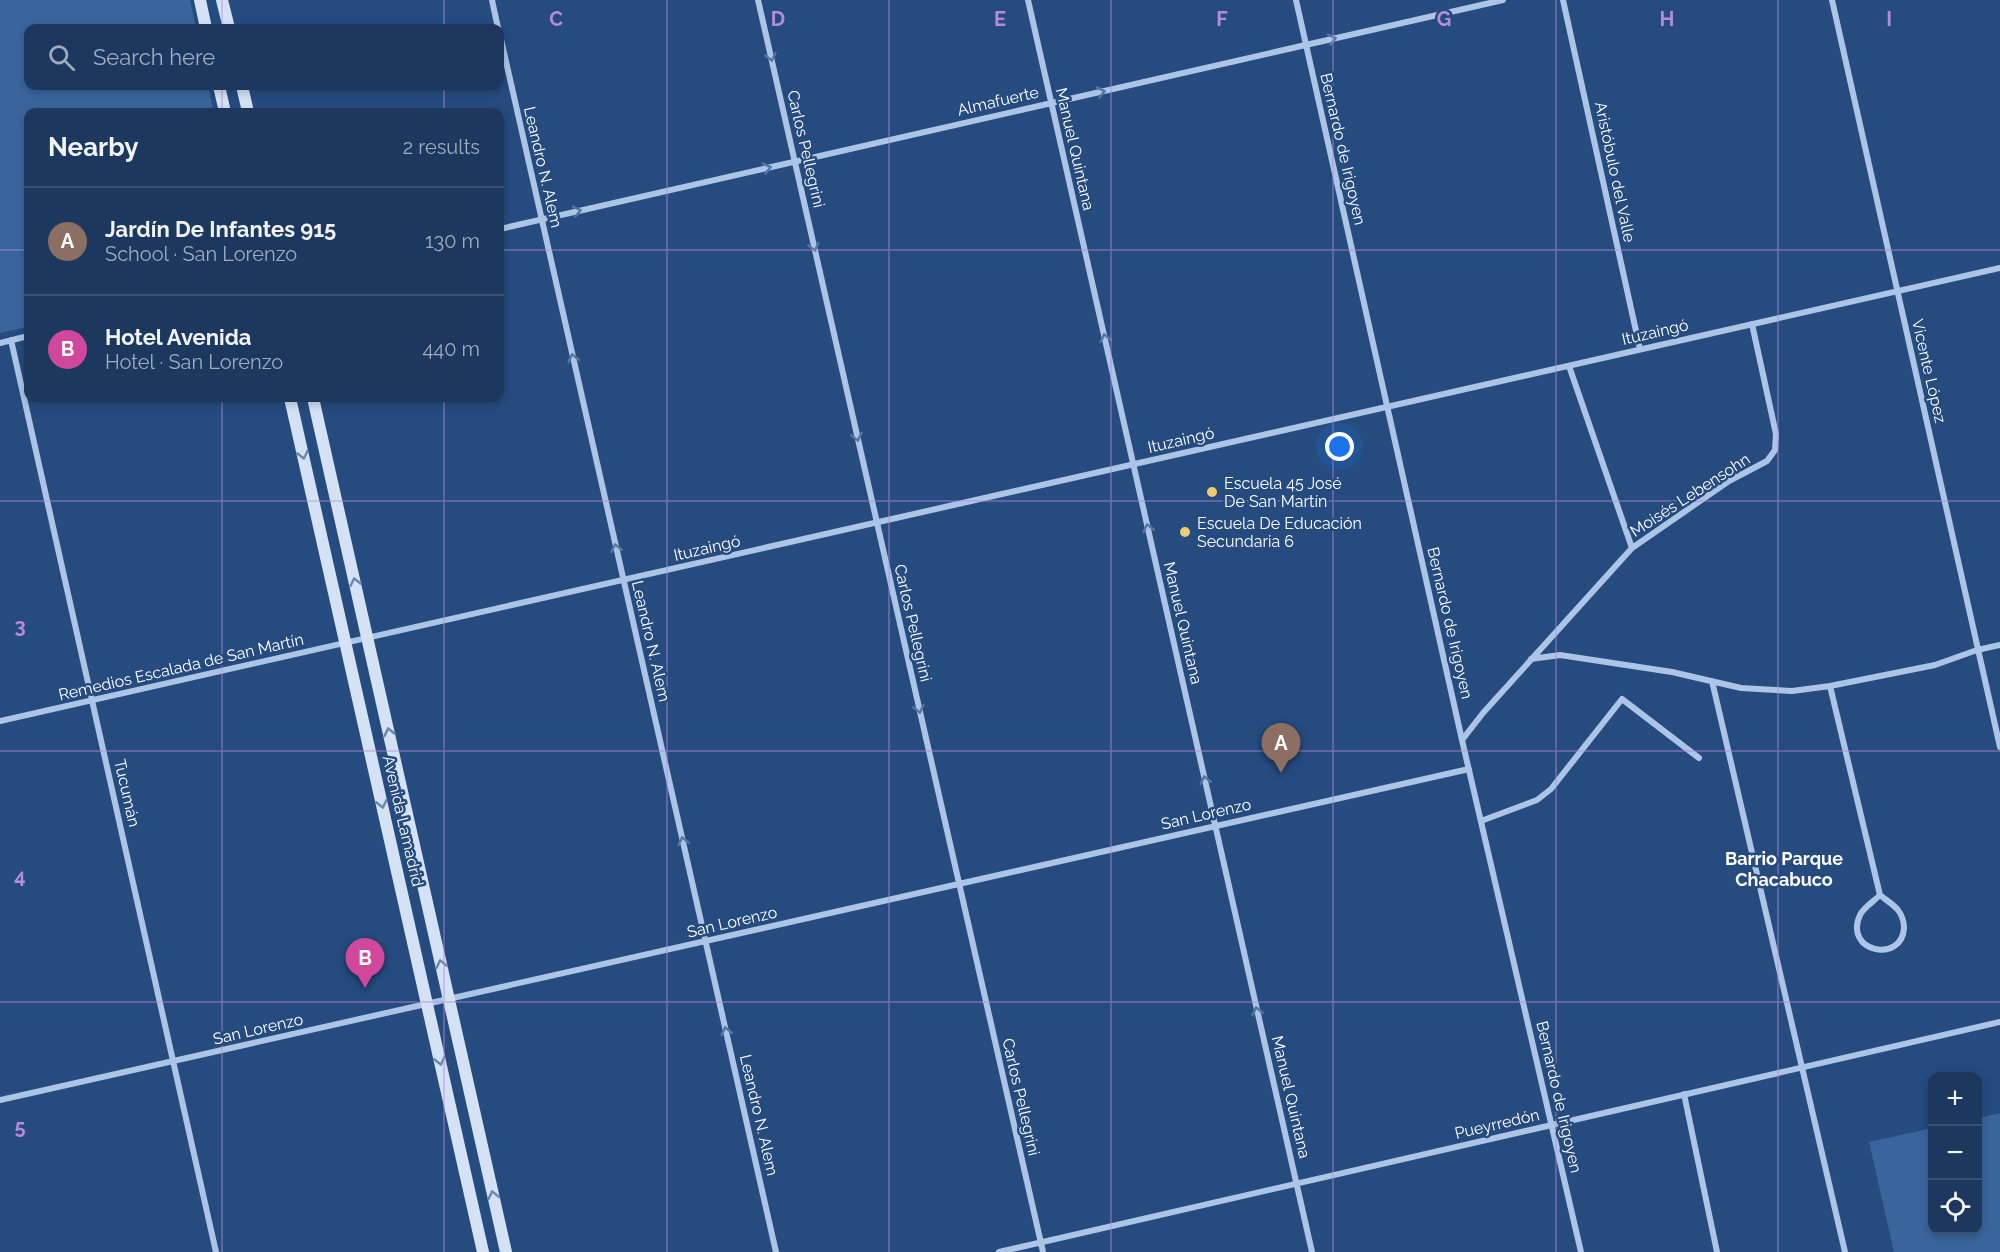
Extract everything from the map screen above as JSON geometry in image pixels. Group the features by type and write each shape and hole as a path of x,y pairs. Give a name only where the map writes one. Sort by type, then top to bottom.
{"main road":[{"path":"200,0 205,24"},
{"path":"222,0 228,24"},
{"path":"220,90 224,108"},
{"path":"243,90 247,108"},
{"name":"Avenida Lamadrid","path":"291,402 483,1252"},
{"name":"Avenida Lamadrid","path":"314,402 506,1252"}],"street":[{"path":"492,0 497,24"},
{"name":"Carlos Pellegrini","path":"758,0 1043,1252"},
{"name":"Manuel Quintana","path":"1028,0 1312,1252"},
{"name":"Bernardo de Irigoyen","path":"1296,0 1462,740 1581,1252"},
{"name":"Almafuerte","path":"504,228 1503,0"},
{"name":"Aristóbulo del Valle","path":"1563,0 1640,350"},
{"name":"Vicente López","path":"1832,0 2000,747"},
{"name":"Leandro N. Alem","path":"504,53 776,1252"},
{"name":"Ituzaingó","path":"368,639 2000,268"},
{"name":"Moisés Lebensohn","path":"1462,740 1483,712 1632,548 1729,482 1767,461 1775,450 1776,434 1752,324"},
{"path":"0,343 24,337"},
{"name":"Tucumán","path":"11,340 24,398"},
{"path":"1569,366 1632,548"},
{"name":"Tucumán","path":"25,402 216,1252"},
{"name":"Remedios Escalada de San Martín","path":"0,721 368,639"},
{"path":"1531,659 1560,655 1672,672 1741,688 1792,691 1830,686 1935,664 2000,645"},
{"path":"1712,681 1845,1252"},
{"path":"1830,686 1880,895 1899,911 1905,925 1899,943 1890,949 1876,950 1866,946 1856,929 1860,914 1880,895"},
{"path":"1481,821 1537,800 1551,789 1622,699 1699,758"},
{"name":"San Lorenzo","path":"0,1100 1469,769"},
{"name":"Pueyrredón","path":"999,1252 2000,1022"},
{"path":"1684,1094 1717,1252"}],"shaded area":[{"path":"0,0 190,0 195,24 24,24 24,90 209,90 213,108 24,108 24,328 0,333"},
{"path":"2000,1113 2000,1252 1894,1252 1869,1142 1928,1129 1928,1234 1982,1234 1982,1117"}],"place":[{"name":"Escuela 45 José De San Martín","path":"1212,492"},
{"name":"Escuela De Educación Secundaria 6","path":"1185,532"},
{"name":"Jardín De Infantes 915","path":"1281,773"},
{"name":"Hotel Avenida","path":"365,988"}],"district":[{"name":"Barrio Parque Chacabuco","path":"1784,868"}]}
